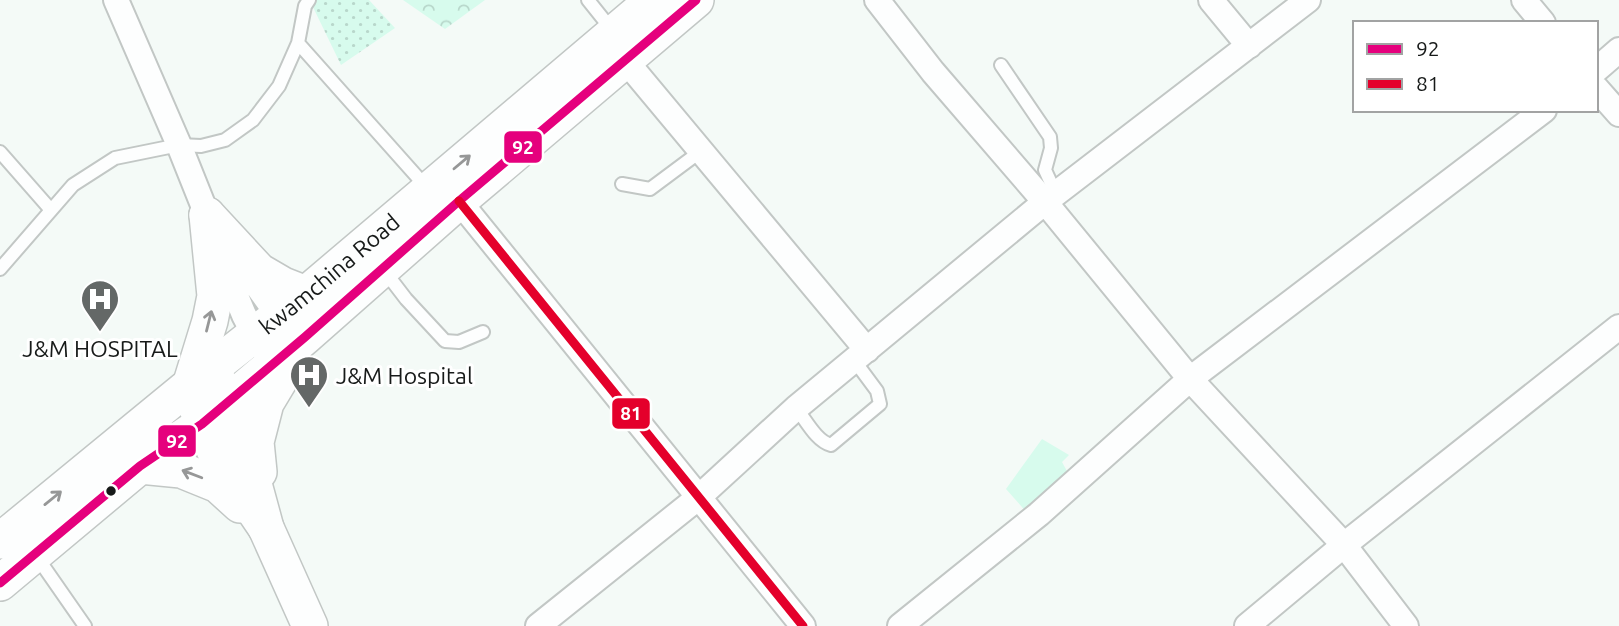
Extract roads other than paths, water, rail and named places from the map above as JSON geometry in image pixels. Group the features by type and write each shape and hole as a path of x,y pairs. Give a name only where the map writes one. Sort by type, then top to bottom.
{"main road":[{"name":"kwamchina Road","path":"619,47 653,0"},
{"name":"kwamchina Road","path":"0,583 140,466 214,413 280,340 306,294 444,196 619,47 696,0"},
{"name":"kwamchina Road","path":"0,541 201,377 280,340 383,268 444,196"},
{"path":"214,230 259,271 306,294"},
{"path":"214,230 215,296 201,377 214,413 250,469 266,528 310,626"},
{"path":"266,528 256,442 280,340"},
{"path":"140,466 181,470 218,485 266,528"}],"street":[{"path":"116,0 214,230 244,267 280,340"},
{"path":"877,0 933,72 1050,198 1190,379 1344,545 1406,626"},
{"path":"1210,0 1249,46"},
{"path":"538,626 699,498 796,408 1050,198 1308,0"},
{"path":"1524,0 1541,21"},
{"path":"619,47 860,355"},
{"path":"1598,68 1619,50"},
{"path":"1598,90 1619,114"},
{"path":"900,626 1039,514 1190,379 1541,112"},
{"path":"444,196 699,498 803,626"},
{"path":"1247,626 1344,545 1619,327"}],"lane":[{"path":"0,269 73,185 115,158 179,145 201,146 225,140 253,120 279,86 298,43 305,6 309,0"},
{"path":"587,0 619,47"},
{"path":"298,43 444,196"},
{"path":"1001,65 1050,137 1051,148 1045,170 1050,198"},
{"path":"622,184 650,188 701,151"},
{"path":"0,152 51,210"},
{"path":"383,268 445,341 459,342 483,332"},
{"path":"796,408 824,443 831,445 880,404 877,391 860,355"},
{"path":"35,554 85,626"}],"place":[{"name":"J&M HOSPITAL","path":"100,333"},
{"name":"J&M Hospital","path":"309,409"}]}
